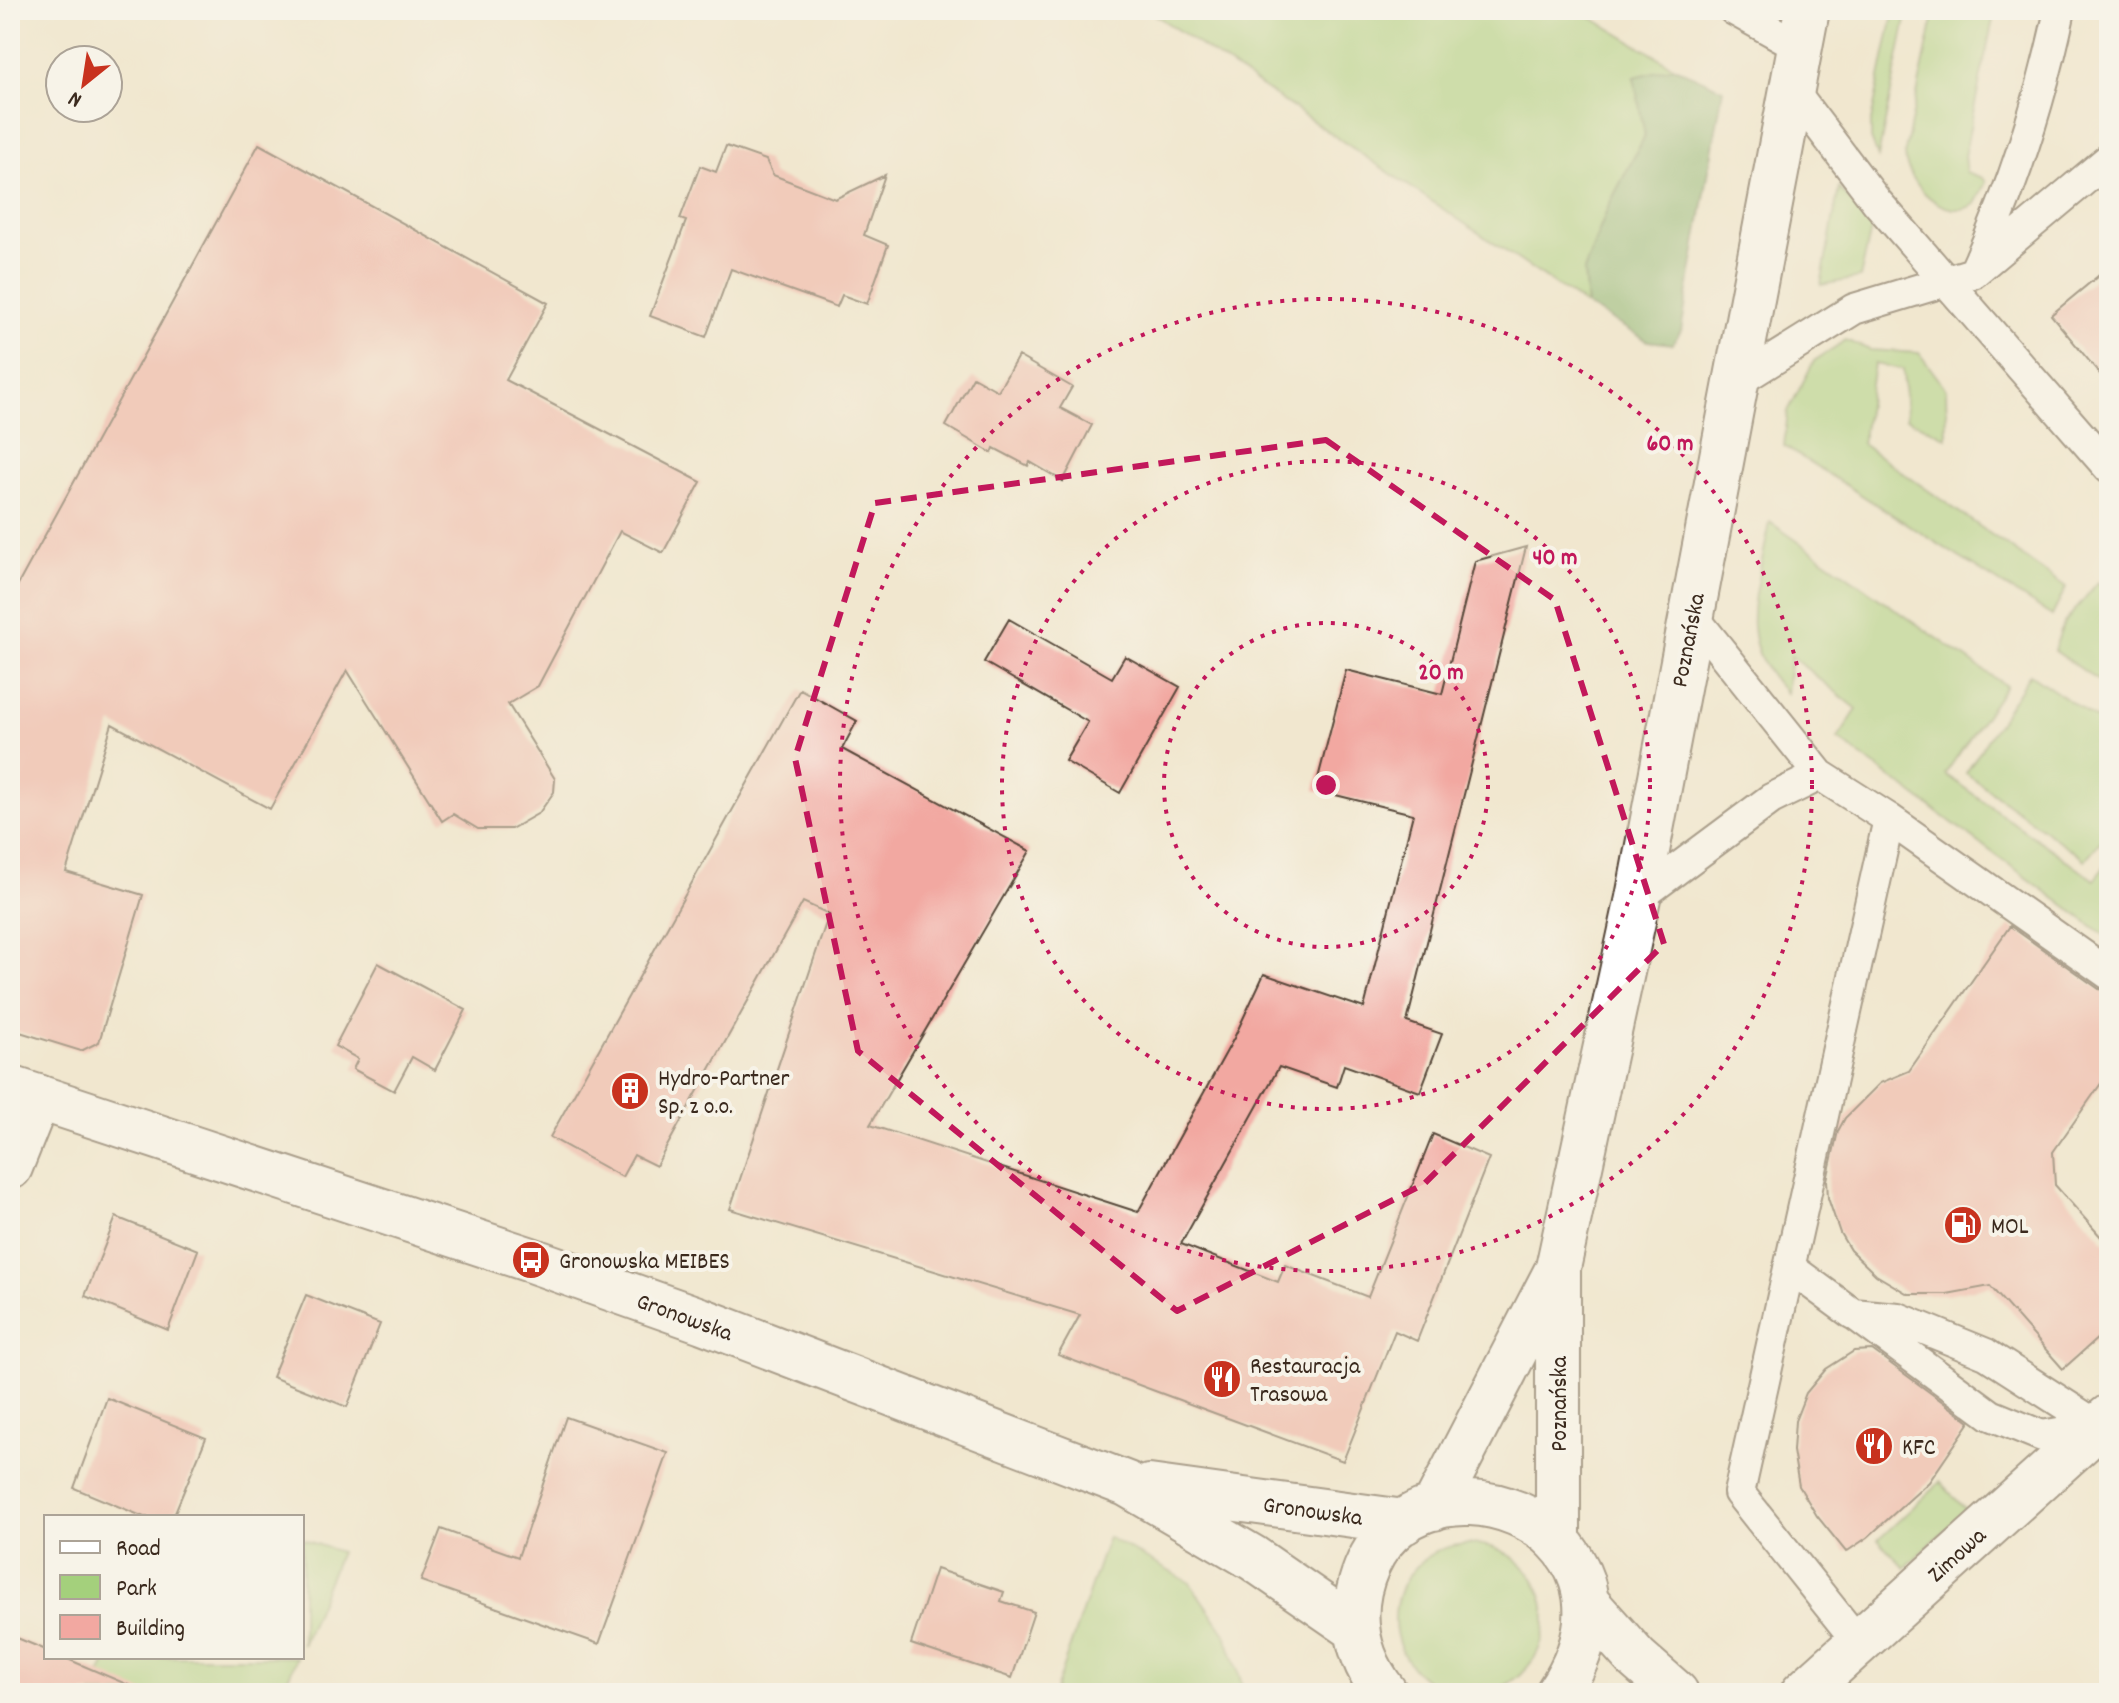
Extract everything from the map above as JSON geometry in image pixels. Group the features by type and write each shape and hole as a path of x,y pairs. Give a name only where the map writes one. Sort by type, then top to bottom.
{"main road":[{"name":"Poznańska","path":"1558,1540 1558,1268 1638,898 1803,28"},
{"path":"10,1167 24,1093"},
{"name":"Gronowska","path":"24,1093 703,1321 1127,1484 1253,1558 1356,1629"},
{"name":"Poznańska","path":"1356,1629 1356,1604 1367,1569 1386,1539 1419,1515 1558,1268"},
{"name":"Zimowa","path":"1803,1693 2104,1422"},
{"name":"Gronowska","path":"1127,1484 1419,1515 1468,1502 1501,1505 1532,1518 1558,1540"},
{"path":"1558,1540 1576,1569 1586,1602 1585,1635 1576,1666 1558,1693"},
{"path":"1586,1602 1636,1658 1676,1693"},
{"path":"1356,1629 1361,1651 1384,1693"}],"lane":[{"path":"1734,10 1803,28"},
{"path":"1959,277 2010,193 2028,138 2060,10"},
{"path":"1792,90 1877,202 1959,277 2109,468"},
{"path":"1737,382 1854,309 1959,277 2109,159"},
{"path":"1692,615 1820,775 1889,819 2109,974"},
{"path":"1638,898 1771,799 1820,775"},
{"path":"1858,1642 1739,1493 1889,819"},
{"path":"1789,1267 1991,1415 2042,1436 2104,1422"},
{"path":"1853,1314 1898,1318 1986,1354 2104,1422"}],"highlighted area":[{"path":"1326,440 1555,600 1664,944 1424,1184 1177,1311 858,1051 795,758 875,503"}],"green space":[{"path":"1148,10 1579,10 1674,67 1635,78 1645,136 1609,205 1584,271 1587,306"},
{"path":"1894,10 1908,10 1878,157 1871,139 1871,121"},
{"path":"1935,10 1995,10 1964,156 1966,172 1986,182 1975,204 1963,209 1940,205 1930,198 1913,178 1904,156"},
{"path":"1674,67 1723,89 1681,331 1672,344 1648,341 1587,306 1584,271 1609,205 1645,136 1634,77"},
{"path":"1839,188 1872,225 1860,278 1821,285"},
{"path":"1846,340 1870,350 1919,353 1946,389 1947,438 1906,418 1903,369 1874,364 1862,444 2066,587 2052,616 1784,446 1788,411 1814,361"},
{"path":"1770,522 2006,686 1945,774 2094,880 2109,861 2109,938 1838,739 1857,709 1791,656 1786,693 1769,673 1759,653 1753,613"},
{"path":"2098,582 2109,594 2109,688 2054,650 2064,623"},
{"path":"2030,674 2109,728 2109,831 2085,860 1966,773"},
{"path":"1940,1482 1966,1510 1905,1568 1878,1540"},
{"path":"1108,1537 1190,1583 1226,1635 1245,1693 1054,1693"},
{"path":"304,1540 340,1552 304,1640"},
{"path":"1470,1544 1499,1550 1523,1566 1539,1590 1545,1619 1539,1648 1523,1672 1499,1688 1470,1694 1441,1688 1417,1672 1401,1648 1395,1619 1401,1590 1417,1566 1441,1550"},
{"path":"107,1659 296,1659 282,1693 92,1693"}],"building":[{"path":"259,144 548,303 506,380 701,482 663,553 620,531 538,686 508,704 555,779 554,792 539,813 511,829 478,829 453,814 442,821 347,670 270,809 112,724 66,872 143,895 99,1042 81,1051 10,1029 10,599"},
{"path":"726,146 766,160 773,175 835,199 885,175 864,235 888,245 867,304 842,295 837,307 731,269 706,337 650,316 686,221 680,219 700,166 716,172"},
{"path":"2109,267 2109,385 2051,315"},
{"path":"1018,356 1072,387 1060,408 1092,425 1063,481 1030,462 1028,466 994,448 992,453 946,426 973,377 998,391"},
{"path":"1526,547 1407,1022 1442,1034 1420,1092 1344,1065 1337,1087 1279,1067 1181,1244 1278,1282 1285,1265 1368,1297 1433,1134 1489,1158 1417,1341 1395,1331 1343,1461 1058,1355 1080,1315 730,1209 829,914 803,902 656,1166 634,1155 622,1177 550,1137 800,689 857,721 842,749 1030,851 870,1125 1138,1212 1234,1038 1264,974 1364,1008 1413,814 1315,790 1346,670 1442,694 1475,561"},
{"path":"1009,619 1112,678 1125,656 1180,687 1120,793 1065,761 1088,722 984,662"},
{"name":"MOL","path":"2010,926 2099,989 2109,992 2109,1072 2053,1152 2055,1185 2109,1246 2109,1328 2063,1369 1990,1286 1947,1294 1908,1294 1876,1275 1850,1250 1840,1233 1828,1198 1827,1180 1838,1131 1845,1118 1880,1083 1909,1071"},
{"path":"378,963 466,1010 435,1070 412,1057 394,1091 353,1069 358,1059 335,1046"},
{"path":"116,1217 198,1250 168,1330 85,1296"},
{"path":"306,1295 380,1324 347,1407 272,1377"},
{"name":"KFC","path":"1872,1350 1970,1422 1929,1482 1868,1537 1846,1552 1817,1516 1799,1486 1793,1451 1795,1421 1806,1393 1826,1369 1854,1351"},
{"path":"107,1398 206,1438 174,1515 139,1515 74,1488"},
{"path":"566,1417 668,1453 599,1644 421,1581 441,1529 518,1557"},
{"path":"936,1569 1004,1592 1001,1601 1034,1612 1012,1678 911,1644"},
{"path":"10,1635 44,1649 44,1659 68,1659 147,1693 10,1693"}],"place":[{"name":"Hydro-Partner Sp. z o.o.","path":"630,1091"},
{"name":"MOL","path":"1963,1225"},
{"name":"Gronowska MEIBES","path":"531,1260"},
{"name":"Restauracja Trasowa","path":"1222,1379"},
{"name":"KFC","path":"1874,1446"}]}
